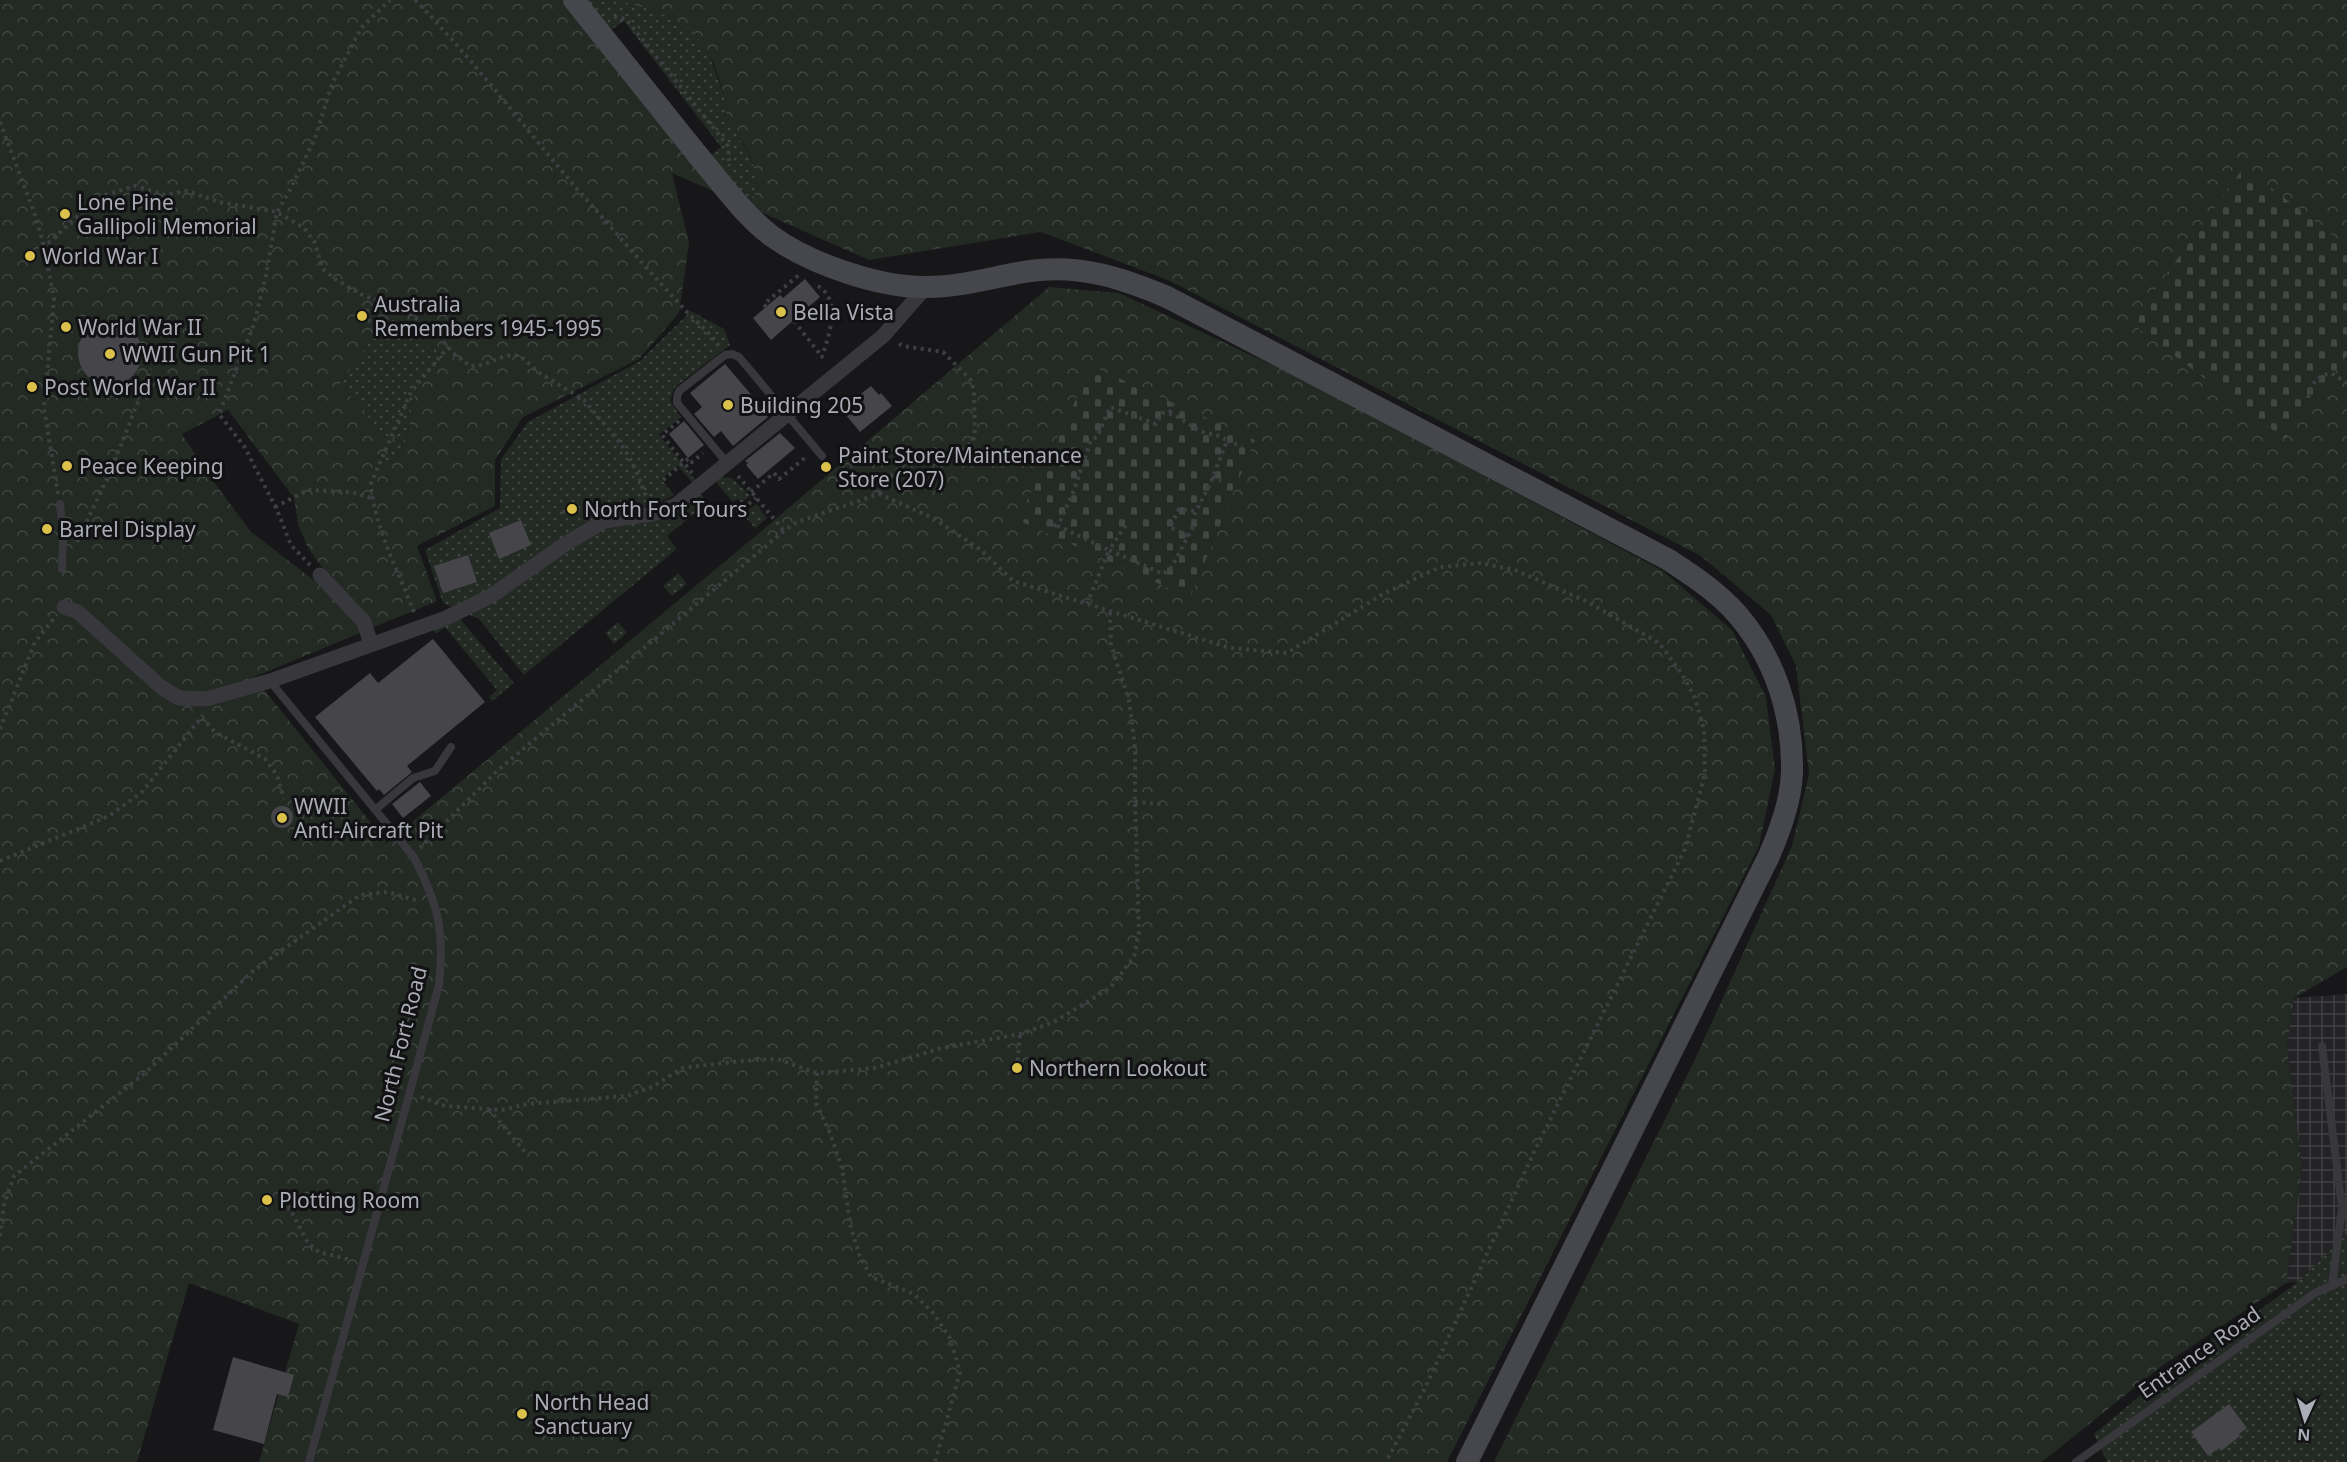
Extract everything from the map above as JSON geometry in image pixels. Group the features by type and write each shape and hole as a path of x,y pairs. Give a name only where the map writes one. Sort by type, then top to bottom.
{"street":[{"path":"574,0 730,194 773,237 828,265 893,284 926,287 956,285 1031,271 1060,269 1088,270 1128,280 1669,560 1708,587 1736,613 1768,660 1785,710 1790,741 1792,773 1779,831 1769,856 1467,1462"},
{"path":"64,607 78,612 161,687 179,698 206,699 270,681 462,611 491,596 567,543 604,522 652,514 676,505 883,336 926,287"},
{"path":"320,576 364,622 371,644"}],"lane":[{"path":"728,464 678,403 676,397 679,391 725,355 732,354 740,357 822,456"},
{"path":"60,504 63,569"},
{"name":"North Fort Road","path":"270,681 413,856 426,880 435,906 439,920 442,954 439,986 309,1462"},
{"path":"375,810 413,778 435,771 451,747"},
{"path":"2322,1046 2342,1208 2332,1286"},
{"name":"Entrance Road","path":"2076,1462 2315,1293 2347,1279"}],"path":[{"path":"320,576 291,545 275,507 244,446 219,414 254,324 266,275 277,212 315,138 332,84 361,28 390,0"},
{"path":"415,0 453,39 593,208 686,311 711,334 725,355"},
{"path":"0,122 34,212 44,247 54,298 44,408 60,504"},
{"path":"44,247 94,201 105,195 135,186 165,195 187,191 219,202 277,212 304,228 314,241 323,269 335,279 360,294 407,312 436,333 470,366 483,365 515,355 584,400 622,445 636,470 652,514"},
{"path":"799,275 825,290 830,302 832,312 830,334 822,357"},
{"path":"368,309 364,319 384,327 391,306"},
{"path":"794,321 836,375"},
{"path":"879,494 882,483 920,451 934,448 945,453 958,453 971,443 976,428 974,390 970,378 955,361 943,352 903,346 883,336"},
{"path":"420,626 394,564 372,498 370,483 411,392 448,347"},
{"path":"63,569 111,470 151,369"},
{"path":"2308,398 2310,388 2324,375 2331,374 2347,383"},
{"path":"1170,412 1173,403"},
{"path":"1058,526 1074,490 1091,440 1097,437 1110,407 1156,424 1162,413 1170,412 1203,432 1215,434 1242,447"},
{"path":"673,426 662,435 702,486"},
{"path":"1046,523 1058,526 1163,574 1171,568 1188,536 1196,511 1227,441"},
{"path":"751,492 774,473 779,479 816,449"},
{"path":"663,480 689,458 692,462 702,454"},
{"path":"728,464 784,531"},
{"path":"1212,477 1221,481"},
{"path":"275,507 308,490 352,492 372,498"},
{"path":"413,856 498,771 784,531 797,522 879,494 933,518 981,550 1013,581 1230,648 1287,653 1383,594 1440,567 1480,563 1515,570 1577,597 1659,643 1682,674 1695,698 1704,730 1705,773 1685,849 1534,1152 1425,1388 1386,1462"},
{"path":"731,518 756,498"},
{"path":"1188,536 1170,527 1179,509 1196,511"},
{"path":"1087,604 1109,550 1126,525"},
{"path":"0,729 35,642 64,607"},
{"path":"410,1093 445,1106 502,1110 527,1104 627,1096 654,1086 682,1068 741,1061 777,1059 817,1073 875,1068 942,1048 1020,1034 1054,1022 1110,988 1134,957 1139,932 1135,747 1129,700 1111,645 1110,612"},
{"path":"0,861 109,816 142,792 202,718 206,699"},
{"path":"202,718 215,732 265,759 277,776 284,799"},
{"path":"1135,802 1161,804"},
{"path":"0,1236 2,1210 14,1176 144,1074 254,970 360,895 387,892 435,906"},
{"path":"1017,1068 1020,1034"},
{"path":"817,1073 816,1103 830,1133 842,1168 850,1224 859,1254 871,1277 914,1294 933,1313 950,1338 960,1372 935,1462"},
{"path":"489,1109 525,1152"},
{"path":"282,1203 288,1205 308,1243 319,1252 363,1264"}],"shaded area":[{"path":"2347,994 2347,1234 2298,1282 2286,1283 2302,1170 2287,1047 2294,998"}],"green space":[{"path":"0,0 586,0 748,200 755,195 756,181 752,162 747,149 730,124 722,88 706,50 697,37 672,19 618,0 2347,0 2347,967 2294,998 2287,1047 2302,1170 2286,1283 2159,1368 2042,1462 1494,1462 1696,1057 1792,846 1809,774 1796,666 1771,615 1701,556 1168,280 1041,232 869,260 672,173 689,243 679,313 639,359 523,417 495,460 495,506 417,546 437,601 254,677 387,843 759,533 1049,287 1119,293 1308,382 1663,571 1732,630 1766,697 1775,769 1759,846 1447,1462 259,1462 299,1324 189,1283 137,1462 0,1462","holes":["392,319 410,332 428,352 436,345 445,354 414,393 408,435 393,465 384,461 398,431 393,429 387,439 340,384 379,328 386,330","228,410 294,498 298,524 308,548 324,570 315,581 251,532 182,434"]},
{"path":"586,0 618,0 657,11 687,26 706,47 722,90 731,126 748,152 757,176 755,196 747,200 709,156 721,147 624,21 611,30"},
{"path":"2244,167 2347,246 2347,355 2285,439 2131,323"},
{"path":"691,311 724,329 730,345 674,388 670,401 681,417 659,435 696,481 692,482 678,466 661,479 674,495 654,505 631,509 643,522 701,494 718,515 712,519 702,507 667,536 677,549 524,675 479,619 443,603 425,550 500,508 501,459 528,422 640,361"},
{"path":"392,319 410,332 428,352 436,345 446,354 414,393 408,435 393,466 383,461 388,440 340,384 379,328 388,324"},
{"path":"1092,366 1255,440 1190,598 1018,520"},
{"path":"721,477 732,478 750,495 742,503 738,499 733,502 716,482"},
{"path":"756,504 767,518 755,528 746,518 750,514 747,511"},
{"path":"678,573 687,584 672,596 663,586"},
{"path":"460,619 514,683 492,701 489,697 497,690 445,627 436,634 431,627"},
{"path":"618,622 627,633 614,644 605,633"},
{"path":"2347,1234 2347,1462 2107,1462 2094,1434 2200,1346 2258,1311 2298,1282"}],"building":[{"name":"Bella Vista","path":"805,279 820,297 771,340 753,318 780,295 783,298"},
{"name":"WWII Gun Pit 1","path":"104,321 116,321 133,330 140,341 142,353 140,365 133,376 116,385 104,385 92,380 83,371 78,359 78,347 83,335 92,326"},
{"name":"Building 205","path":"725,364 768,417 733,446 721,431 714,437 694,414 702,407 690,393"},
{"path":"871,386 879,395 881,393 892,406 860,432 841,409"},
{"path":"684,421 704,445 688,458 669,434"},
{"path":"780,433 795,448 758,479 745,461"},
{"path":"521,520 531,545 499,559 489,533"},
{"path":"468,555 477,582 443,593 434,566"},
{"path":"433,639 485,702 407,766 412,772 384,795 379,789 377,791 315,717 370,673 378,683"},
{"path":"420,782 431,796 403,818 392,804"},
{"name":"WWII Anti-Aircraft Pit","path":"282,806 290,809 293,817 290,825 282,828 274,825 271,817 274,809"},
{"path":"233,1357 294,1375 288,1397 277,1394 264,1444 213,1430"},
{"path":"2229,1404 2247,1428 2221,1451 2219,1448 2208,1456 2191,1432"}],"place":[{"name":"Lone Pine Gallipoli Memorial","path":"65,214"},
{"name":"World War I","path":"30,256"},
{"name":"Bella Vista","path":"781,312"},
{"name":"Australia Remembers 1945-1995","path":"362,316"},
{"name":"World War II","path":"66,327"},
{"name":"WWII Gun Pit 1","path":"110,354"},
{"name":"Post World War II","path":"32,387"},
{"name":"Building 205","path":"728,405"},
{"name":"Peace Keeping","path":"67,466"},
{"name":"Paint Store/Maintenance Store (207)","path":"826,467"},
{"name":"North Fort Tours","path":"572,509"},
{"name":"Barrel Display","path":"47,529"},
{"name":"WWII Anti-Aircraft Pit","path":"282,818"},
{"name":"Northern Lookout","path":"1017,1068"},
{"name":"Plotting Room","path":"267,1200"},
{"name":"North Head Sanctuary","path":"522,1414"}]}
